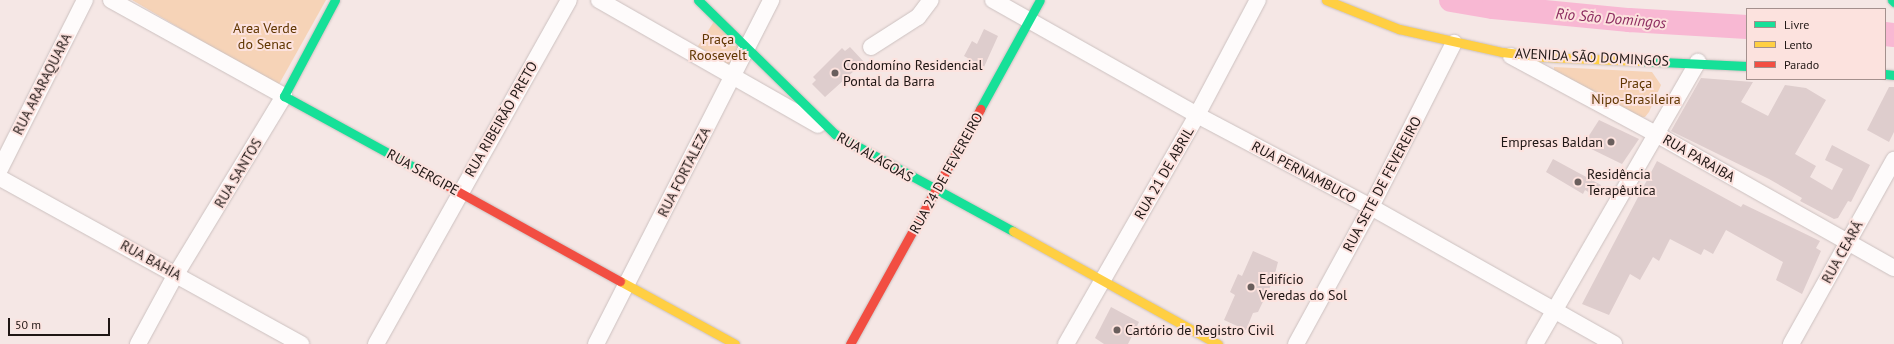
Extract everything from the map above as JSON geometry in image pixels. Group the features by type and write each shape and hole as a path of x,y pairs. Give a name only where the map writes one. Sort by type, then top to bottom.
{"street":[{"name":"RUA ARARAQUARA","path":"0,169 85,0"},
{"name":"RUA SERGIPE","path":"110,0 735,344"},
{"name":"RUA SANTOS","path":"138,344 176,274 284,96 335,0"},
{"name":"RUA RIBEIRÃO PRETO","path":"376,344 459,192 569,0"},
{"name":"RUA ALAGOAS","path":"598,0 936,192 1218,344"},
{"path":"698,0 835,134"},
{"name":"RUA FORTALEZA","path":"596,344 748,49 771,0"},
{"path":"871,47 918,17 931,0"},
{"name":"RUA PERNAMBUCO","path":"993,0 1030,19 1197,115 1371,207 1614,344"},
{"name":"RUA 24 DE FEVEREIRO","path":"850,344 936,192 1040,0"},
{"name":"RUA 21 DE ABRIL","path":"1066,344 1197,115 1258,0"},
{"name":"AVENIDA SÃO DOMINGOS","path":"1326,0 1399,29 1454,43 1502,52 1546,57 1698,62 1746,66"},
{"name":"RUA SETE DE FEVEREIRO","path":"1296,344 1371,207 1454,43"},
{"name":"RUA PARAIBA","path":"1502,52 1656,134 1894,268"},
{"path":"1535,344 1698,62"},
{"name":"RUA CEARÁ","path":"1791,344 1894,160"},
{"name":"RUA BAHIA","path":"0,178 301,344"}],"green space":[{"name":"Area Verde do Senac","path":"132,0 326,0 278,86"},
{"name":"Praça Roosevelt","path":"715,20 740,44 726,71 694,52"},
{"name":"Praça Nipo-Brasileira","path":"1554,67 1652,72 1661,85 1649,112 1645,117 1640,117 1554,71"}],"building":[{"path":"984,29 998,36 984,67 964,56 972,41 977,44"},
{"name":"Condomíno Residencial Pontal da Barra","path":"850,47 864,62 825,97 812,84 816,80 813,77 842,48 845,51"},
{"path":"1701,78 1753,82 1741,102 1768,116 1785,85 1806,88 1826,100 1795,154 1816,166 1810,177 1832,190 1843,169 1825,160 1832,145 1870,165 1851,202 1848,201 1838,218 1834,219 1800,201 1802,198 1769,179 1671,131"},
{"path":"1889,87 1894,87 1894,132 1889,142 1867,130"},
{"name":"Empresas Baldan","path":"1599,120 1639,139 1622,164 1583,145"},
{"name":"Residência Terapêutica","path":"1553,159 1601,185 1595,196 1585,190 1583,194 1546,172"},
{"path":"1657,161 1741,207 1743,204 1820,241 1816,248 1821,251 1802,294 1776,280 1783,262 1726,230 1713,254 1704,249 1701,255 1670,239 1659,261 1653,257 1640,280 1630,274 1609,315 1582,304"},
{"name":"Edifício Veredas do Sol","path":"1253,251 1278,262 1273,281 1258,312 1253,313 1246,330 1224,320 1235,295 1230,292 1238,274 1242,276"},
{"name":"Cartório de Registro Civil","path":"1111,307 1139,322 1128,344 1104,344 1095,338"}],"waterway":[{"name":"Rio São Domingos","path":"1451,0 1493,7 1629,20 1746,27"},
{"name":"Rio São Domingos","path":"1886,34 1894,35"}],"traffic: fast":[{"path":"335,0 284,96 432,177"},
{"path":"698,0 835,134 1013,231"},
{"path":"980,109 1040,0"},
{"path":"1640,61 1746,66"},
{"path":"1886,74 1894,75"}],"traffic: slow":[{"path":"1326,0 1399,29 1502,52 1546,57 1640,61"},
{"path":"1013,231 1218,344"},
{"path":"620,281 735,344"}],"traffic: jam":[{"path":"850,344 980,109"},
{"path":"432,177 620,281"}],"place":[{"name":"Condomíno Residencial Pontal da Barra","path":"835,73"},
{"name":"Empresas Baldan","path":"1611,142"},
{"name":"Residência Terapêutica","path":"1578,182"},
{"name":"Edifício Veredas do Sol","path":"1251,287"},
{"name":"Cartório de Registro Civil","path":"1117,330"}]}
